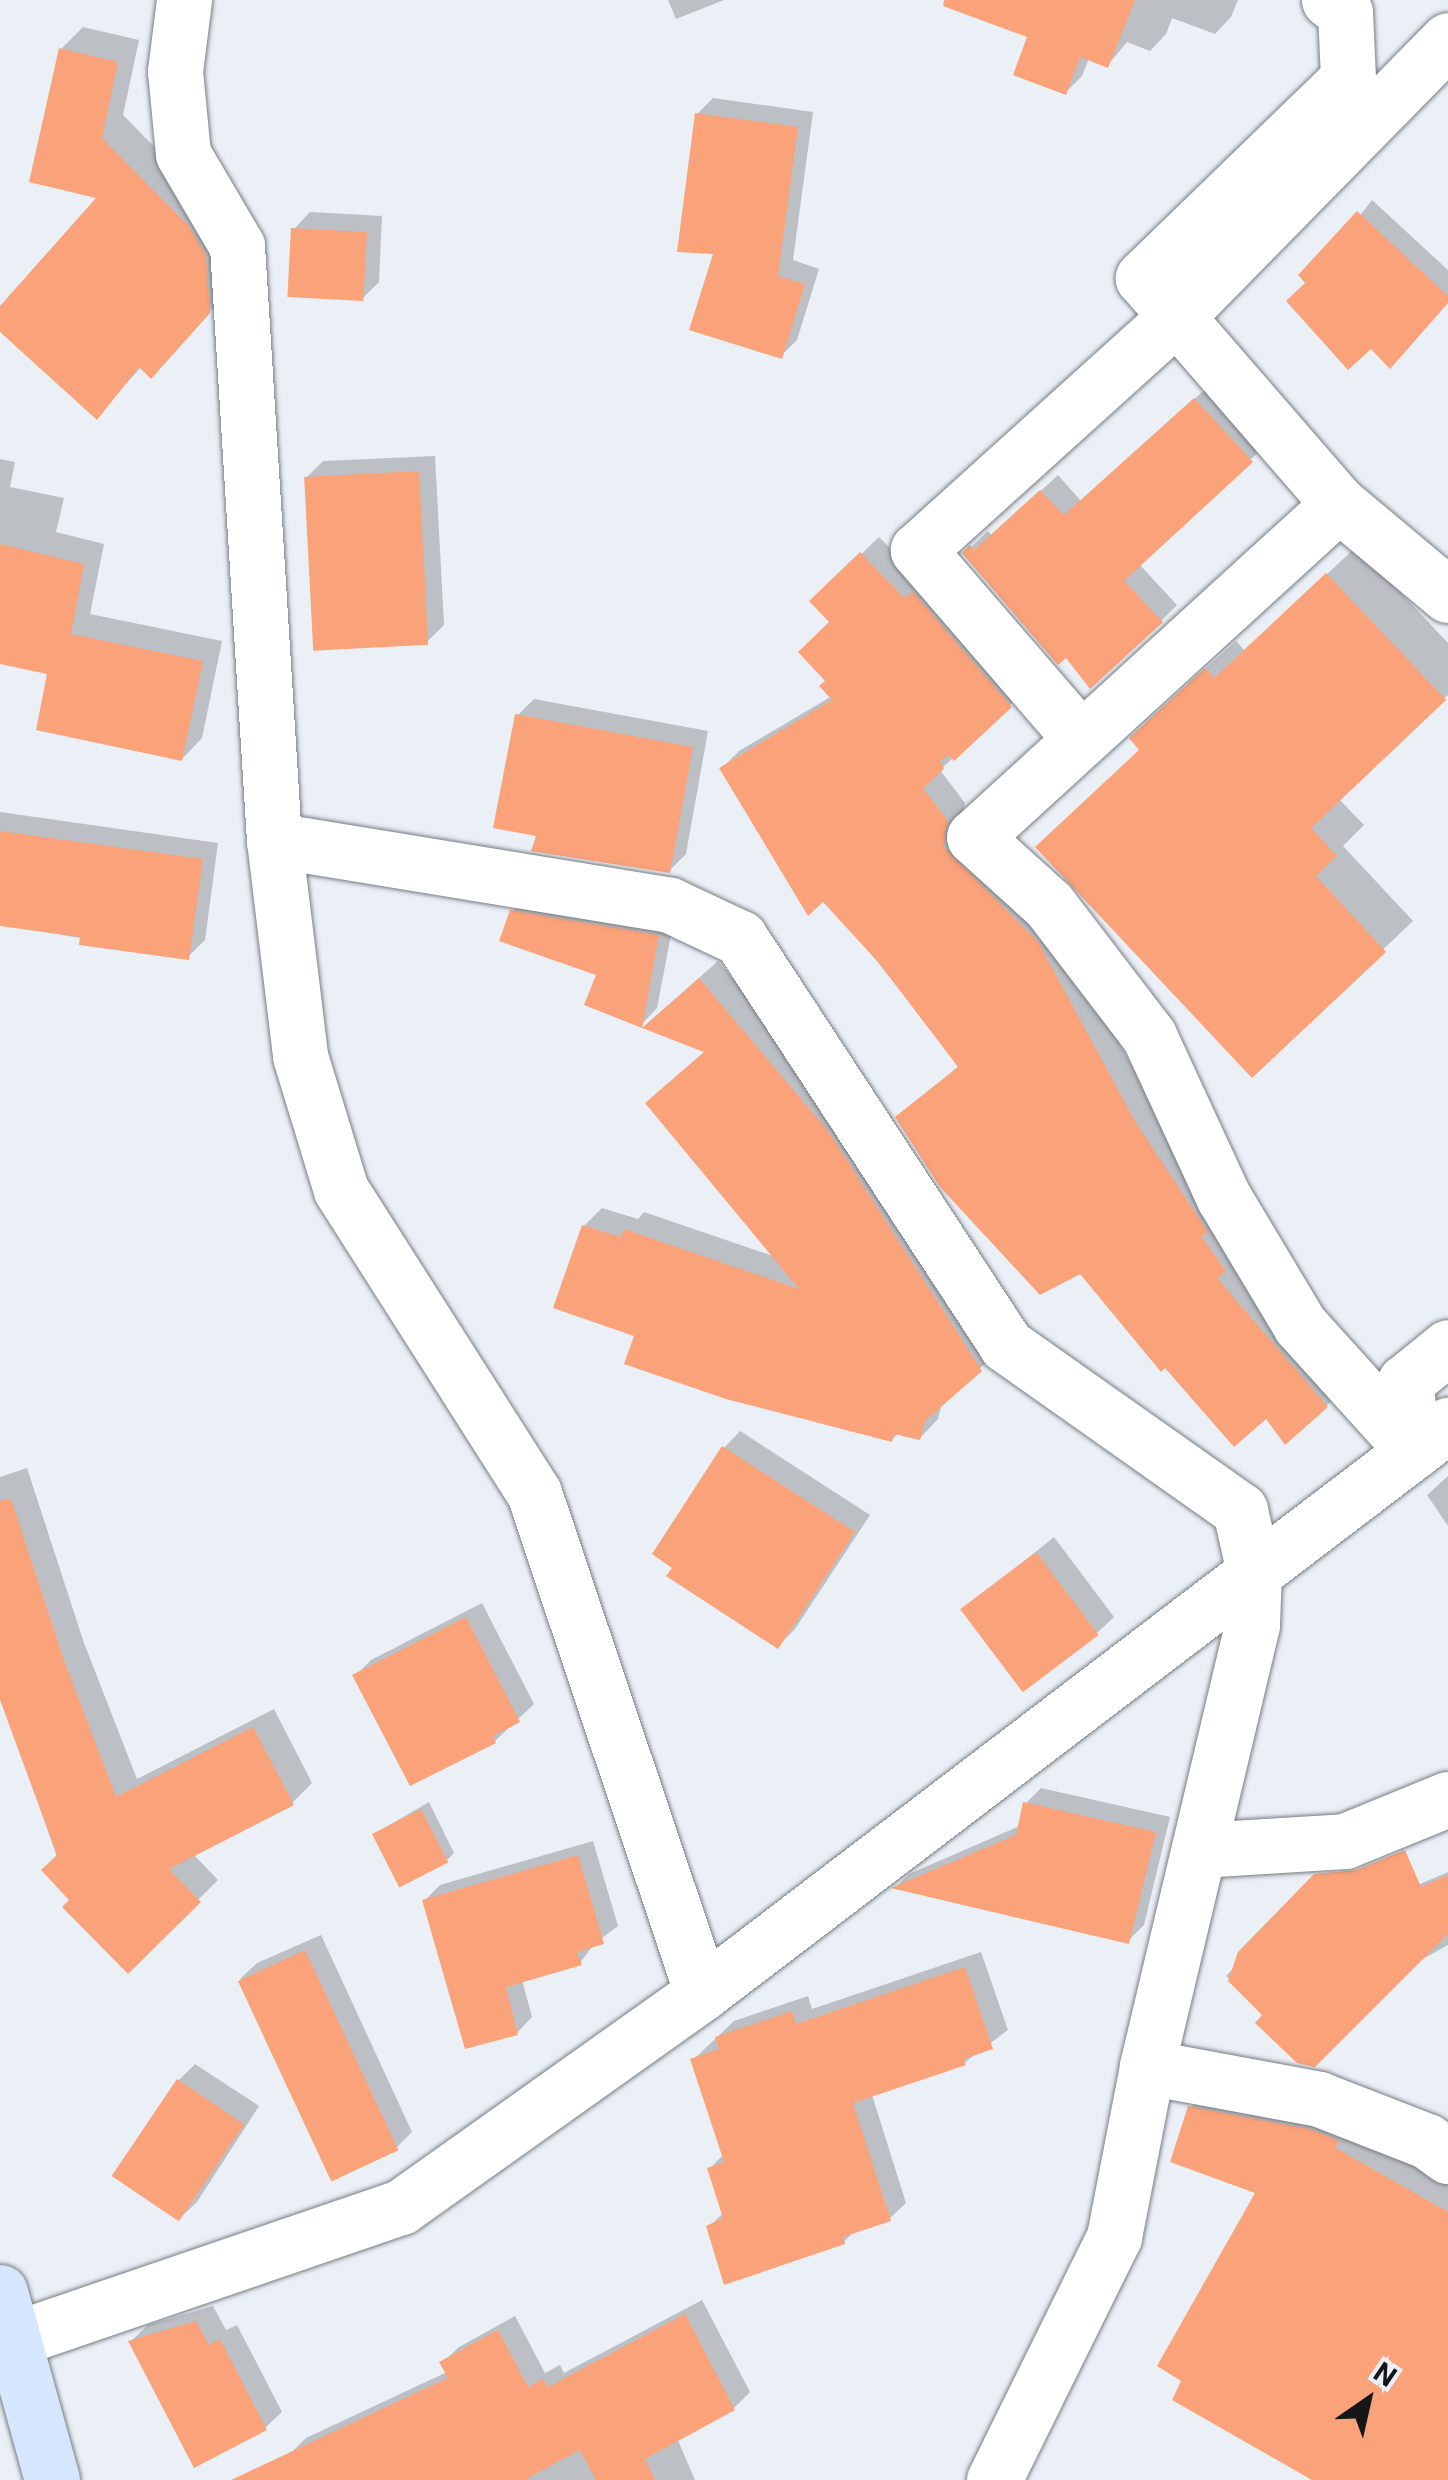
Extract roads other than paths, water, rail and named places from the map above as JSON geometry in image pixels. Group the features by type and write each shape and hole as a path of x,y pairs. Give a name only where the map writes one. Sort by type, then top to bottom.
{"main road":[{"path":"8,2316 52,2480"}],"street":[{"path":"184,0 175,70 183,154 237,246 274,840 300,1056 341,1190 534,1493 702,1992"},
{"path":"1329,0 1345,12 1348,78 1142,278 1339,504 1448,595"},
{"path":"1081,739 918,550 1176,317 1448,40"},
{"path":"1339,504 974,837 1049,904 1149,1036 1224,1198 1300,1325 1431,1438"},
{"path":"274,840 670,905 740,938 1006,1345 1240,1510 1254,1572 1252,1625 1147,2067 1114,2237 994,2480"},
{"path":"1431,1438 1404,1382 1448,1347"},
{"path":"8,2316 401,2207 702,1992 1431,1438"},
{"path":"1199,1850 1345,1841 1448,1799"},
{"path":"1147,2067 1319,2098 1426,2142 1448,2156"}]}
